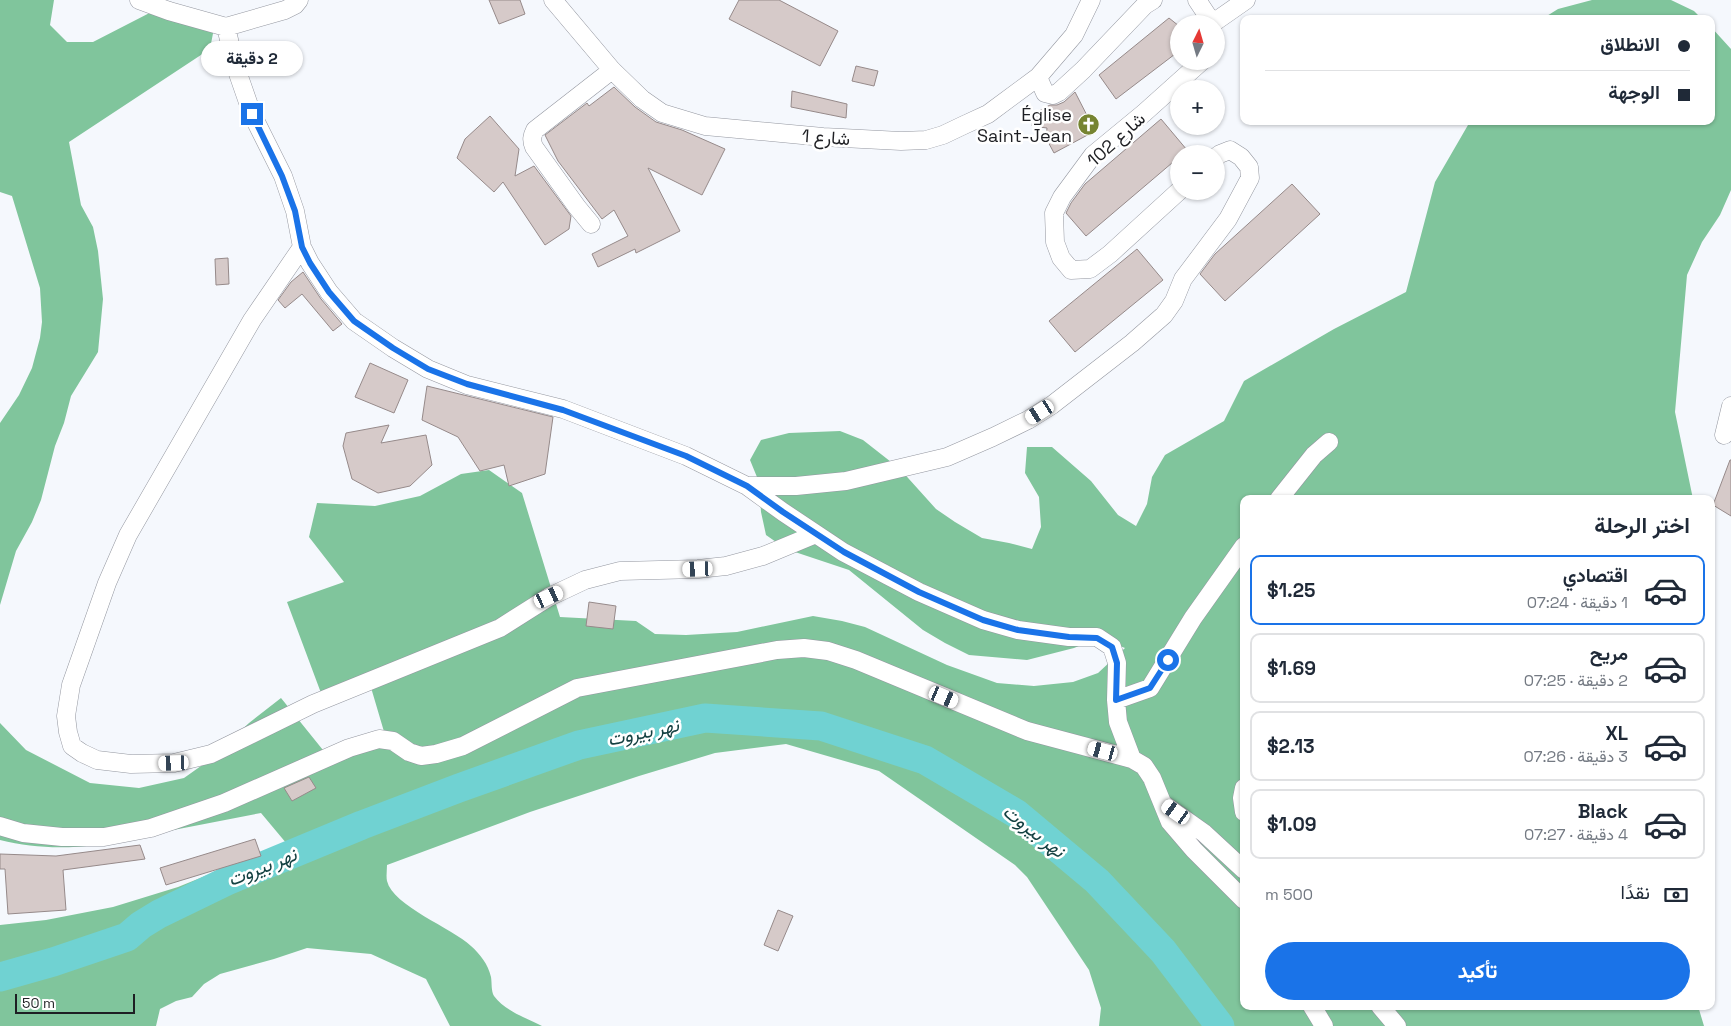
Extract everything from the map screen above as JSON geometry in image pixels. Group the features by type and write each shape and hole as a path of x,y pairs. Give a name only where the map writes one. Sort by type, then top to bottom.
{"street":[{"path":"139,0 169,11 226,27 285,10 296,5 299,0"},
{"name":"شارع 1","path":"553,0 612,70 642,99 662,113 704,126 814,136 901,141 926,140 964,126 988,114 1038,77 1074,35 1091,0"},
{"path":"1038,77 1045,94 1052,95 1059,92 1153,0"},
{"path":"1198,0 1208,15"},
{"path":"1224,15 1246,0"},
{"path":"226,27 235,65 252,114 282,176 295,211 302,247 329,292 354,321 428,369 467,384 563,410 686,456 747,486 844,552 919,592 983,620 1018,630 1069,637 1097,638 1112,647 1117,663 1116,700 1118,722 1132,759"},
{"path":"591,224 534,147 532,135 535,130 612,70"},
{"name":"شارع 102","path":"1170,199 1110,254 1090,269 1071,270 1061,258 1055,242 1054,213 1062,197 1093,154 1151,107 1192,70"},
{"path":"747,486 796,486 846,481 947,457 994,437 1028,420 1052,405 1132,343 1164,315 1174,301 1184,280 1228,219 1250,178 1249,167 1241,157 1230,150 1225,152"},
{"path":"302,247 252,320 128,535 107,582 71,685 66,716 72,746 82,753 97,760 131,764 174,763 211,754 313,704 500,628 549,597 585,580 620,571 698,569 726,566 763,556 816,534"},
{"path":"1724,435 1731,406"},
{"path":"1282,495 1314,455 1328,442"},
{"path":"1116,700 1150,688 1193,618 1240,552"},
{"path":"0,826 23,833 62,837 104,837 151,828 224,802 349,748 379,739 393,741 409,752 420,756 436,754 463,746 577,688 777,650 804,648 828,651 856,660 1027,731 1132,759 1144,766 1152,778 1170,822 1240,896"},
{"path":"1161,802 1204,833 1240,866"},
{"path":"1314,1010 1324,1026"},
{"path":"1383,1010 1397,1026"}],"green space":[{"path":"0,0 54,0 50,25 67,42 93,42 165,5 215,23 210,49 69,142 81,205 93,227 98,251 103,299 98,352 71,396 64,423 55,446 41,500 32,522 16,551 0,605 0,423 19,395 32,368 42,322 40,288 12,196 0,192"},
{"path":"1592,0 1671,0 1694,11 1698,15 1548,15 1558,9"},
{"path":"1715,31 1731,49 1731,190 1720,215 1702,242 1687,275 1675,412 1692,495 1240,495 1240,1010 1699,1010 1704,1026 1099,1026 1101,1008 1089,970 1027,877 1015,865 879,771 786,744 715,753 639,776 530,812 387,865 387,881 400,899 471,946 488,968 494,996 516,1014 542,1026 450,1026 426,979 371,954 307,948 220,974 204,984 192,997 176,1001 160,1009 156,1026 0,1026 0,925 46,920 113,907 178,887 210,874 292,850 261,813 96,845 48,847 0,840 0,723 26,750 90,783 139,788 184,778 208,761 249,723 281,698 331,760 385,735 367,674 321,693 287,602 344,582 309,537 317,503 375,506 420,496 461,474 489,470 522,493 560,617 636,621 655,634 686,635 737,632 813,616 865,627 947,665 997,683 1034,686 1073,682 1098,673 1125,648 1098,638 1074,648 1027,660 969,655 923,630 849,570 786,549 766,535 761,512 759,482 750,460 761,440 789,433 840,431 863,440 900,469 936,509 955,522 982,538 1032,549 1041,527 1039,497 1025,473 1027,447 1052,447 1091,481 1118,515 1136,526 1147,504 1152,477 1165,455 1224,421 1244,381 1334,329 1406,292 1435,182 1468,125 1715,125"}],"building":[{"path":"489,0 520,0 525,14 499,24"},
{"path":"739,0 779,0 838,31 820,66 729,19"},
{"path":"1170,19 1170,58 1116,99 1099,75"},
{"path":"856,66 878,71 874,86 852,81"},
{"path":"614,87 635,107 656,122 682,130 725,149 702,195 648,168 680,231 636,253 635,249 598,267 592,254 628,236 614,210 602,219 558,161 545,135 587,103 589,106"},
{"path":"792,91 847,104 846,118 791,107"},
{"path":"1075,92 1095,131 1054,153 1046,138 1047,128 1032,126 1033,114 1050,105 1064,102"},
{"path":"490,116 519,149 515,176 534,166 571,216 569,229 545,245 503,182 494,192 457,158 465,139"},
{"path":"1161,119 1170,130 1170,135 1174,135 1183,145 1170,145 1170,165 1086,236 1066,213 1085,184"},
{"path":"1292,184 1320,214 1225,301 1200,274 1215,254"},
{"path":"1137,249 1163,280 1075,352 1049,321"},
{"path":"228,258 229,284 216,285 215,259"},
{"path":"303,272 321,299 342,324 333,331 302,294 285,308 278,300 291,282"},
{"path":"370,363 408,380 394,413 355,397"},
{"path":"427,386 553,417 545,474 509,486 504,465 480,471 458,437 422,420"},
{"path":"389,425 381,443 426,435 432,465 410,486 378,493 352,479 343,446 346,433"},
{"path":"1731,460 1731,516 1715,506 1715,500"},
{"path":"589,602 616,606 613,629 586,626"},
{"path":"309,777 316,788 292,801 284,788"},
{"path":"255,839 261,856 166,885 160,868"},
{"path":"140,845 145,859 63,870 66,910 8,914 5,869 0,869 0,854 56,856"},
{"path":"778,910 793,916 778,951 764,945"}],"waterway":[{"name":"نهر بيروت","path":"0,977 53,962 127,937 141,925 159,914 229,880 362,825 459,788 579,745 705,718 821,726 925,760 1017,814 1097,881 1163,951 1220,1026"}],"place":[{"name":"Église Saint-Jean","path":"1088,124"}],"route":[{"path":"252,114 282,176 295,211 302,247 329,292 354,321 416,362 428,369 467,384 563,410 686,456 747,486 844,552 919,592 983,620 1018,630 1069,637 1097,638 1112,647 1117,663 1116,700 1150,688 1168,660"}]}
